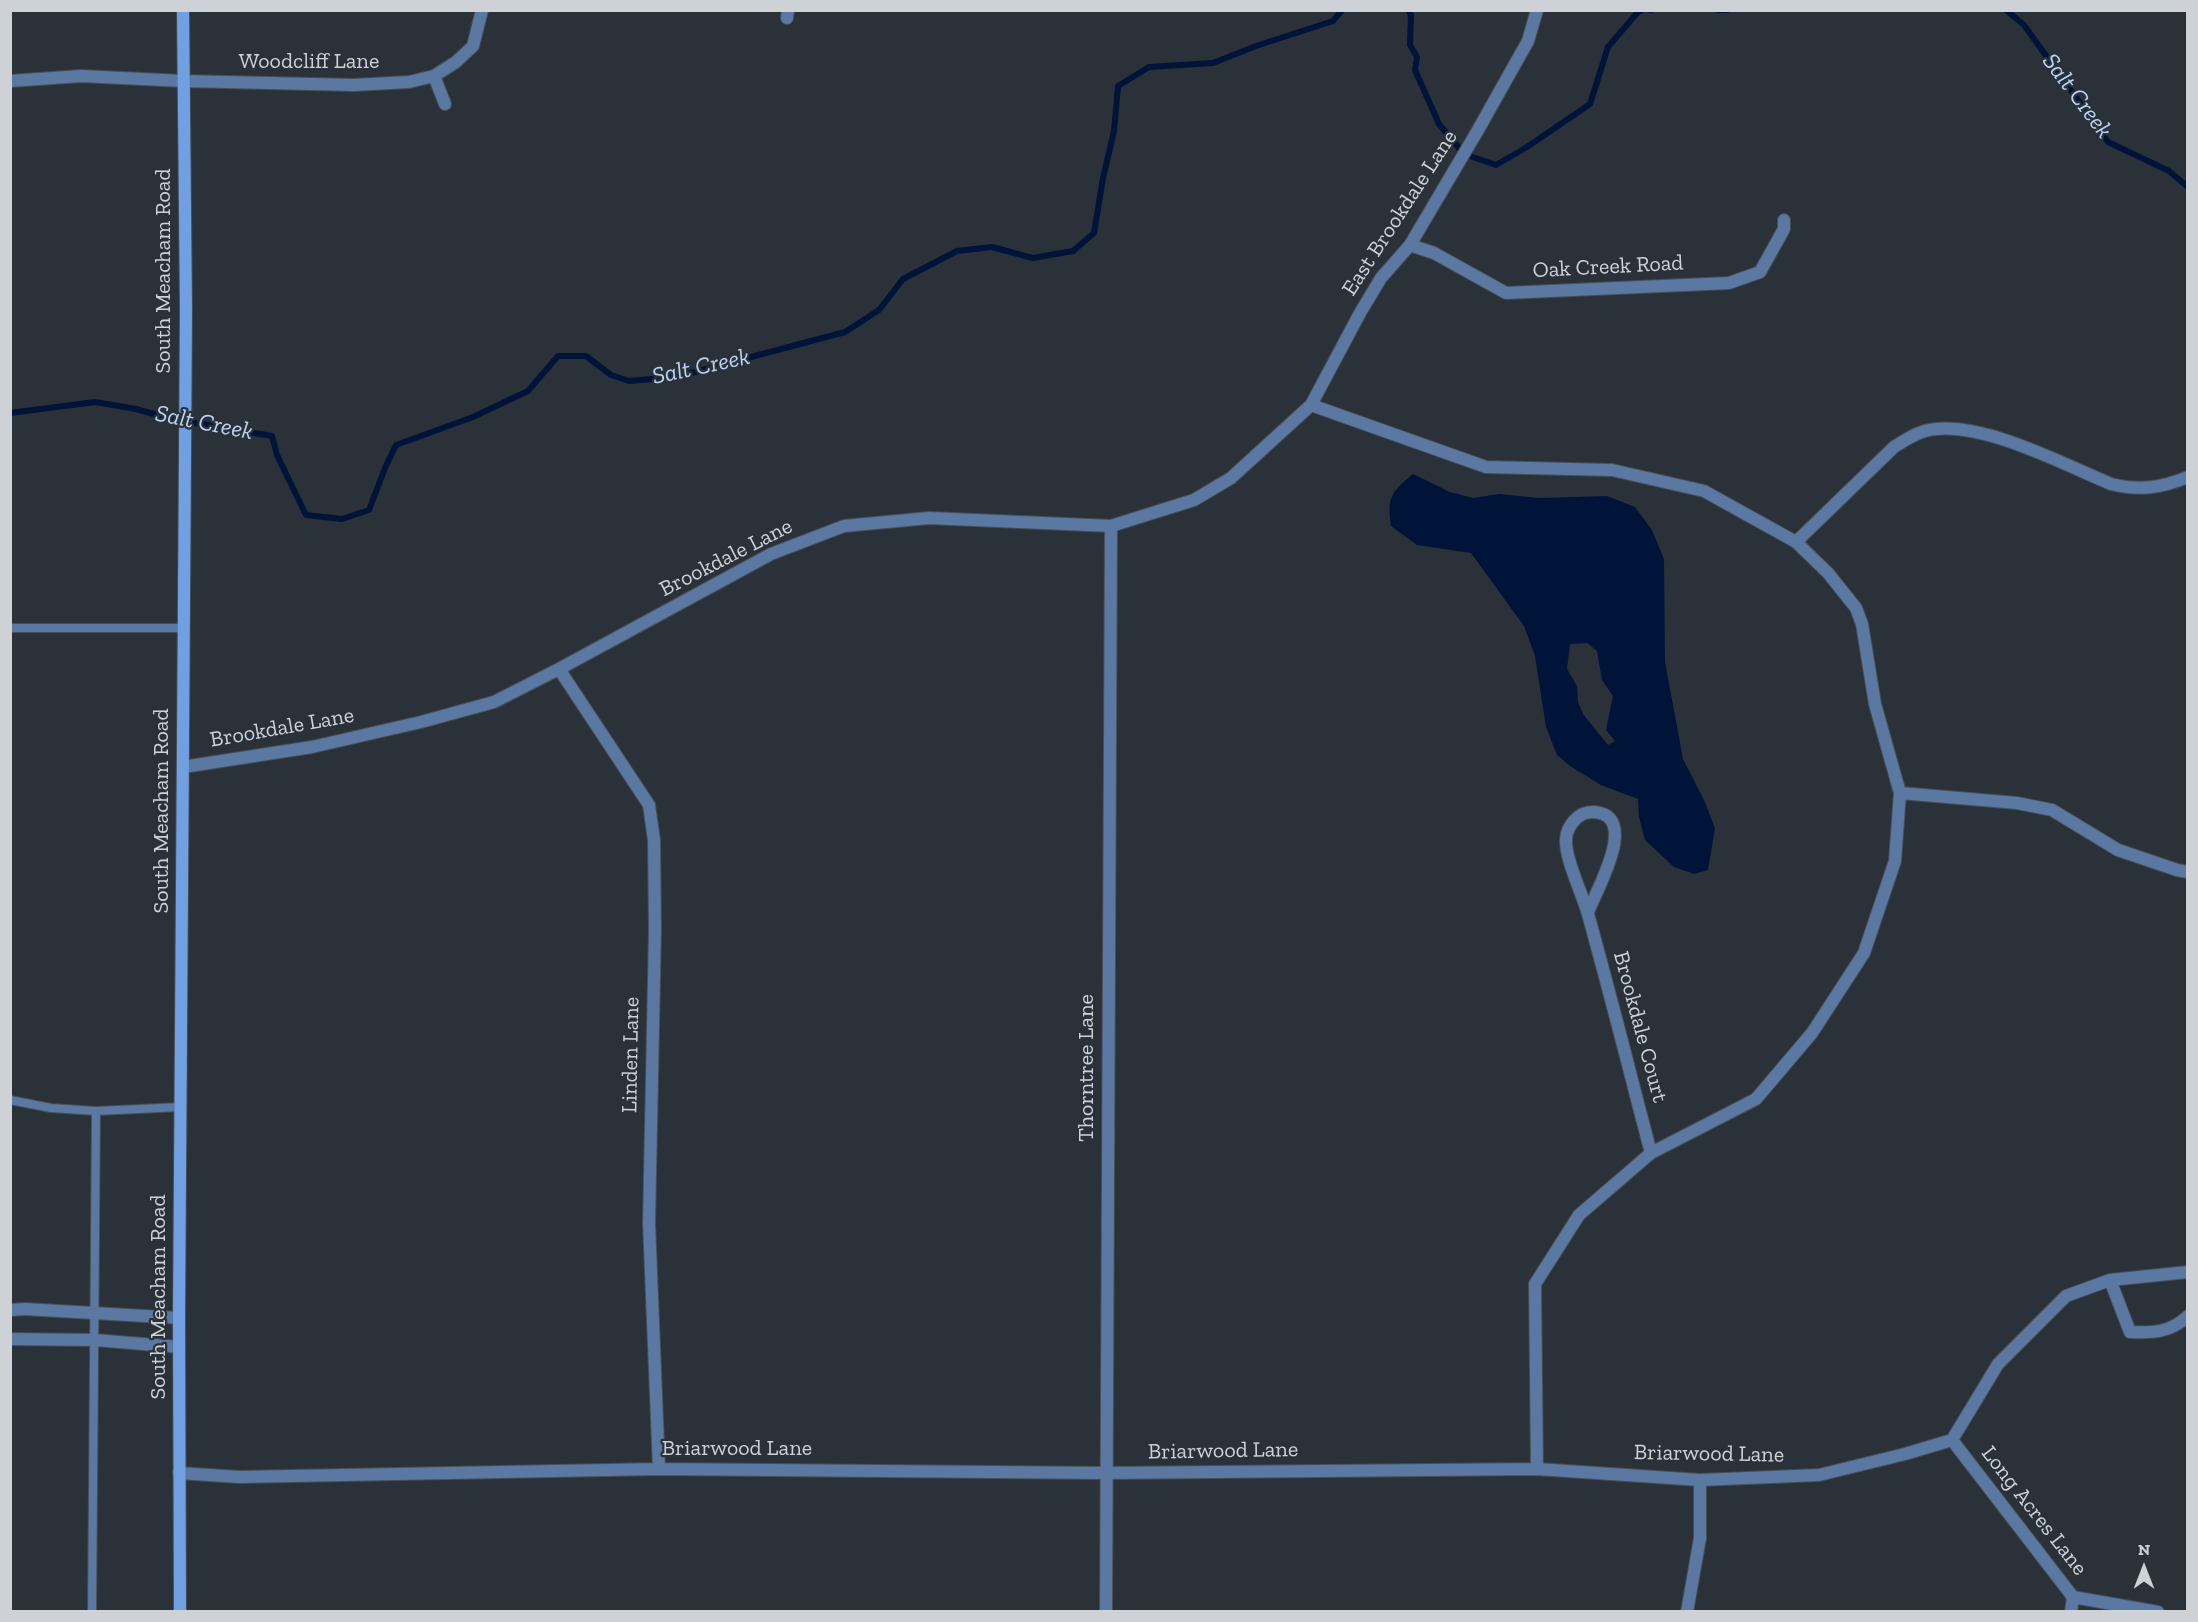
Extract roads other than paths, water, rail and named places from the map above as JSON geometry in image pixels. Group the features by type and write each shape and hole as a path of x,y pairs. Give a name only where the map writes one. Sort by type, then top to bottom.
{"main road":[{"name":"South Meacham Road","path":"180,1611 179,1318 186,310 183,10"}],"street":[{"name":"Woodcliff Lane","path":"10,81 81,76 354,85 409,82 434,76 456,63 473,46 482,10"},
{"name":"East Brookdale Lane","path":"1311,405 1381,278 1410,244 1478,130 1528,41 1537,10"},
{"path":"434,76 445,104"},
{"name":"Oak Creek Road","path":"1410,244 1434,253 1506,293 1729,283 1760,272 1784,229 1784,220"},
{"path":"1311,405 1486,467 1612,470 1704,491 1796,542 1828,573 1856,608 1862,624 1875,704 1900,793 1895,861 1864,953 1812,1033 1756,1099 1651,1153 1579,1215 1535,1284 1537,1469"},
{"name":"Brookdale Lane","path":"183,767 312,747 425,721 494,702 771,554 843,526 929,518 1111,526 1194,500 1232,478 1311,405"},
{"path":"1796,542 1894,447 1909,437 1934,429 1962,430 2000,438 2111,484 2126,488 2155,488 2187,477"},
{"name":"Thorntree Lane","path":"1106,1611 1111,526"},
{"name":"Linden Lane","path":"559,669 649,805 654,840 655,930 649,1223 659,1469"},
{"path":"1900,793 2017,803 2052,810 2118,850 2187,872"},
{"name":"Brookdale Court","path":"1588,912 1616,841 1616,833 1608,819 1594,812 1579,816 1568,830 1567,848 1588,912 1651,1153"},
{"path":"1952,1440 1998,1364 2066,1296 2110,1280 2187,1272"},
{"path":"2110,1280 2130,1332 2155,1334 2180,1323 2187,1316"},
{"path":"10,1310 96,1312 179,1318"},
{"path":"10,1339 95,1340 179,1347"},
{"name":"Briarwood Lane","path":"179,1473 239,1477 659,1469 1106,1473 1537,1469 1700,1480 1819,1475 1952,1440"},
{"name":"Long Acres Lane","path":"1952,1440 2073,1597 2158,1611"},
{"path":"1687,1611 1700,1538 1700,1480"},
{"path":"2071,1611 2073,1597"}],"lane":[{"path":"10,628 184,628"},
{"path":"10,1100 51,1108 96,1110 181,1107"},
{"path":"92,1611 96,1110"}],"water":[{"path":"1413,474 1450,492 1473,498 1499,494 1539,498 1607,496 1635,507 1652,530 1664,559 1665,662 1683,759 1704,800 1715,828 1708,870 1694,874 1674,867 1645,840 1639,817 1638,799 1601,785 1557,755 1546,727 1535,656 1524,626 1471,553 1417,545 1391,526 1390,502 1395,491","holes":["1587,643 1597,651 1602,680 1613,696 1606,730 1615,741 1608,745 1583,714 1578,702 1577,686 1567,669 1570,644"]}],"waterway":[{"name":"Salt Creek","path":"10,413 95,402 136,409 172,419 272,436 277,455 306,515 342,519 369,510 396,445 473,417 528,391 558,356 586,356 611,375 629,381 676,377 845,332 879,310 903,279 957,251 992,247 1033,258 1073,251 1094,233 1114,131 1118,86 1149,67 1213,63 1256,46 1333,21 1342,10"},
{"name":"Salt Creek","path":"1408,10 1411,15 1410,45 1417,57 1415,70 1439,124 1464,154 1496,165 1590,104 1608,47 1642,10"},
{"name":"Salt Creek","path":"1718,10 1727,10"},
{"name":"Salt Creek","path":"2006,10 2024,25 2108,142 2169,171 2188,187"}]}
